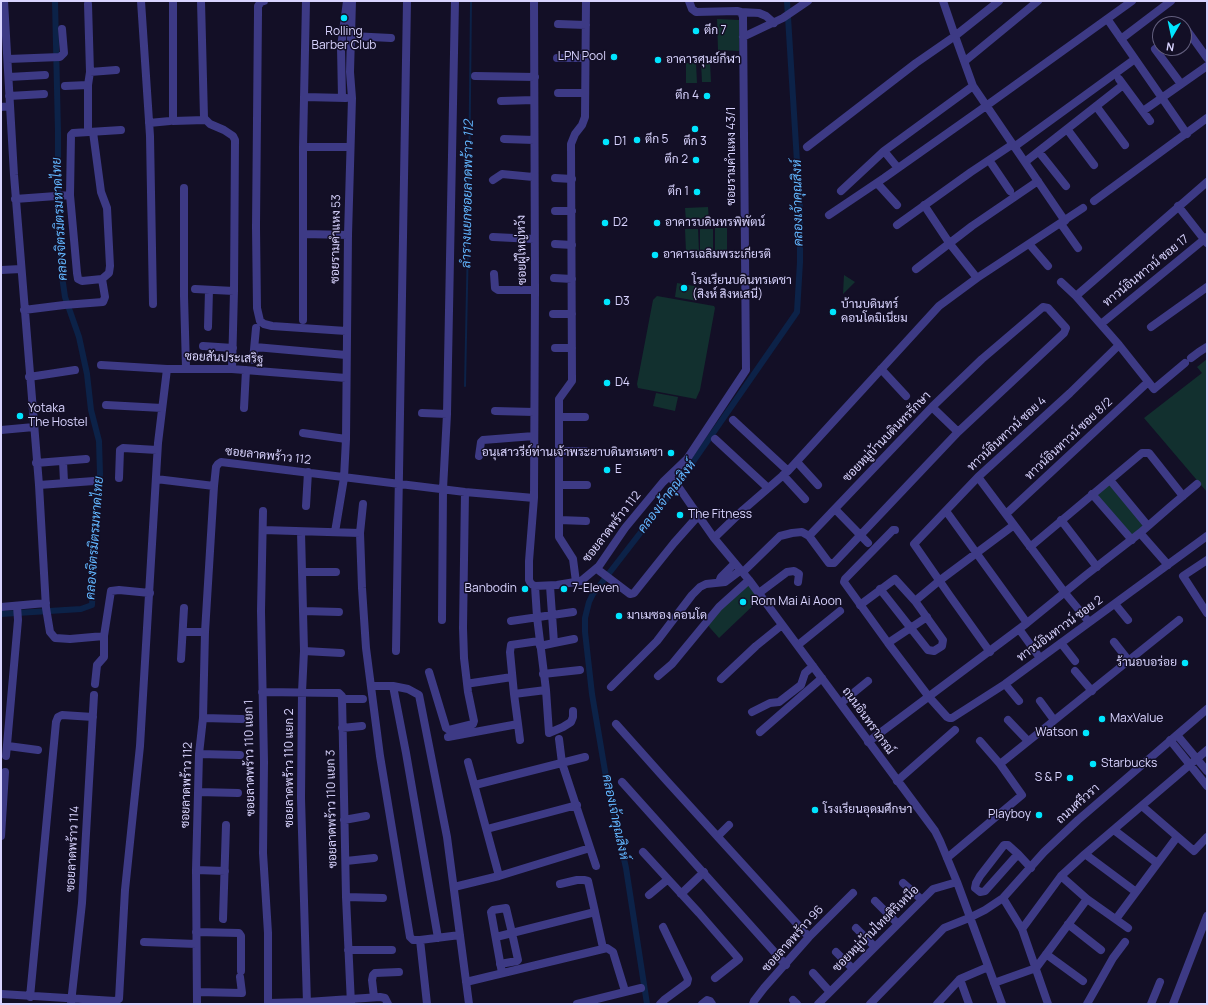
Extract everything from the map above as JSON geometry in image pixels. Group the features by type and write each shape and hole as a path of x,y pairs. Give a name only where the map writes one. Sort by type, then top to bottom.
{"street":[{"path":"4,1 9,77 9,96 5,106 16,199 29,377 39,484 48,620 50,632 55,638 70,639 104,636"},
{"path":"141,1 149,122 154,304"},
{"path":"173,1 173,121 205,120 224,130 233,136 235,140 232,369"},
{"path":"201,1 205,120"},
{"path":"264,1 258,6 256,242 257,308 260,321 264,324 272,326 346,331"},
{"path":"303,320 303,146 306,1"},
{"path":"342,98 342,47 347,1"},
{"name":"ซอยรามคำแหง 53","path":"335,532 344,478 346,439 346,331 352,98 350,72 352,1"},
{"path":"396,651 407,1"},
{"path":"442,620 443,489 447,414 455,1"},
{"name":"ซอยผู้ใหญ่หวัง","path":"534,1 534,498"},
{"path":"576,582 573,559 560,537 560,399 572,381 571,144 585,117 586,1"},
{"path":"689,1 692,9 696,12 732,11 759,13 766,16 774,23"},
{"path":"743,37 774,23 783,18 796,7 808,1"},
{"path":"943,1 973,86 1038,181 1078,248"},
{"path":"807,147 916,63 955,36 999,1"},
{"path":"965,61 1038,1"},
{"path":"829,215 877,183 1108,20 1132,1"},
{"path":"1121,39 1171,1"},
{"path":"88,4 90,72 88,85 90,132 101,192 107,208 110,266 109,273 102,279 82,281 78,279 76,273 67,195 71,135 73,133 90,132 121,130"},
{"name":"ซอยรามคำแหง 43/1","path":"672,480 747,367 743,17 741,12"},
{"path":"1108,20 1187,134"},
{"path":"558,24 586,25"},
{"path":"8,59 56,57 64,53 62,29"},
{"path":"351,36 391,38"},
{"path":"1192,37 1207,58"},
{"path":"1160,56 1181,84"},
{"path":"557,58 585,58"},
{"path":"897,225 1135,59"},
{"path":"1143,111 1207,66"},
{"path":"90,72 116,70"},
{"path":"9,77 45,75"},
{"path":"475,76 535,77"},
{"path":"1025,162 1096,106 1121,82 1150,121"},
{"path":"65,86 88,85"},
{"path":"841,191 884,151 973,86"},
{"path":"558,93 585,93"},
{"path":"9,96 44,94"},
{"path":"304,97 352,98"},
{"path":"501,100 534,100"},
{"path":"1096,106 1125,145"},
{"path":"1094,201 1207,118"},
{"path":"149,122 170,121"},
{"path":"1067,128 1094,165"},
{"path":"504,139 534,140"},
{"path":"303,146 350,147"},
{"path":"884,151 898,168"},
{"path":"1039,152 1066,186"},
{"path":"989,160 1010,191"},
{"path":"493,180 502,174 534,177"},
{"path":"555,178 572,179"},
{"path":"916,269 972,226 1038,181"},
{"path":"1076,296 1207,182"},
{"path":"877,183 898,205"},
{"path":"184,188 186,368"},
{"path":"16,199 67,195"},
{"path":"924,206 950,244 977,278"},
{"path":"1178,206 1206,240"},
{"path":"714,538 797,462 939,306 977,278 1030,245 1083,208"},
{"path":"555,211 572,211"},
{"path":"304,234 348,235"},
{"path":"493,237 534,239"},
{"name":"ทาวน์อินทาวน์ ซอย 17","path":"1101,324 1206,240"},
{"path":"555,244 572,245"},
{"path":"1030,245 1048,266"},
{"path":"1,270 21,268"},
{"path":"494,274 495,288 498,290 535,290"},
{"path":"554,278 572,279"},
{"path":"24,310 104,302 105,297 102,279"},
{"path":"1061,282 1076,296 1120,345 1154,389 1207,347"},
{"path":"1151,327 1207,287"},
{"path":"194,289 234,291"},
{"path":"208,327 209,290"},
{"name":"ซอยหมู่บ้านบดินทรรักษา","path":"809,536 932,407 982,358 1043,307 1048,308 1066,328 1064,333 958,432"},
{"path":"553,314 572,314"},
{"path":"254,360 256,328"},
{"name":"ทาวน์อินทาวน์ ซอย 4","path":"940,581 914,544 978,477 1120,345"},
{"path":"203,346 233,348"},
{"path":"255,347 346,355"},
{"path":"555,348 572,348"},
{"name":"ซอยสันประเสริฐ","path":"101,365 167,369 232,369 346,378"},
{"path":"882,368 906,396"},
{"path":"1,994 72,1002 115,1002 119,999 125,890 140,746 150,593 157,450 167,369"},
{"path":"29,377 75,370"},
{"path":"244,408 246,370"},
{"name":"ทาวน์อินทาวน์ ซอย 8/2","path":"1006,514 1148,382"},
{"path":"106,405 162,408"},
{"path":"610,687 657,641 692,595 700,587 706,584 725,582 742,571 780,536 802,532 809,536 828,562 831,564 834,563 958,432 932,407"},
{"path":"495,411 534,412"},
{"path":"422,413 447,414"},
{"path":"560,417 585,417"},
{"path":"733,420 785,473 805,499"},
{"path":"1,430 34,427"},
{"path":"304,433 346,439"},
{"path":"480,456 481,442 483,440 534,436"},
{"path":"715,439 768,488"},
{"path":"119,478 120,450 123,448 157,450"},
{"path":"560,451 585,451"},
{"path":"1030,547 1142,452 1149,453 1183,496"},
{"path":"36,463 86,459"},
{"path":"63,461 64,482"},
{"name":"ซอยลาดพร้าว 112","path":"197,1004 196,870 199,754 202,718 205,632 216,467 221,462 465,492 534,498"},
{"path":"797,462 818,485"},
{"path":"306,506 308,472"},
{"path":"978,477 1065,593 1089,622"},
{"path":"156,479 214,486"},
{"name":"ซอยลาดพร้าว 112","path":"535,586 550,586 576,582 600,571 626,528 663,482 672,480"},
{"name":"ถนนอินทราภรณ์","path":"672,480 714,538 742,571 798,645 935,831 957,882 1002,1004"},
{"path":"1110,480 1148,526"},
{"path":"39,484 94,481"},
{"path":"868,742 1027,623 1132,540 1197,484"},
{"path":"559,485 587,486"},
{"path":"429,672 446,728 449,730 473,724 474,721 468,692 464,658 465,492"},
{"path":"1092,494 1132,540"},
{"path":"534,498 529,580 535,586 549,733 571,722 573,711"},
{"path":"363,504 360,533 362,588 371,686 381,764 410,937 413,940 420,940 460,935"},
{"path":"835,510 868,543"},
{"name":"ซอยลาดพร้าว 110 แยก 1","path":"263,511 261,611 264,762 263,853 268,933 268,1003"},
{"path":"946,511 1027,623"},
{"path":"600,571 630,594 634,593 698,516"},
{"path":"560,520 586,520"},
{"path":"1061,520 1097,567"},
{"path":"915,601 1014,525"},
{"path":"263,530 360,533"},
{"path":"895,530 893,530 845,579 845,584 929,696"},
{"name":"ซอยลาดพร้าว 110 แยก 2","path":"301,532 304,652 301,798 307,1003"},
{"path":"1140,533 1168,565"},
{"name":"ทาวน์อินทาวน์ ซอย 2","path":"929,696 947,717 952,718 1005,684 1207,536"},
{"path":"1207,560 1183,576 1207,613"},
{"path":"719,582 721,576 735,563"},
{"path":"758,593 787,572 794,571 799,574 798,582"},
{"path":"302,572 336,572"},
{"path":"860,605 880,589 894,579 897,579 943,640 942,646 934,651 928,650 880,589"},
{"path":"658,676 672,664 719,607 749,580"},
{"path":"940,581 990,652"},
{"path":"550,586 554,643"},
{"path":"95,684 96,668 104,657 104,636 111,592 119,590 150,593"},
{"path":"1115,604 1128,620"},
{"path":"1,607 17,608 46,606"},
{"path":"6,756 18,620 17,608"},
{"path":"181,659 184,608"},
{"path":"303,611 339,612"},
{"path":"798,645 840,611"},
{"path":"511,621 573,612"},
{"path":"888,643 927,617"},
{"path":"1000,764 1179,620"},
{"path":"721,679 756,646 782,625"},
{"path":"1019,629 1040,658"},
{"path":"183,632 205,632"},
{"path":"520,740 512,677 510,652 511,645 554,643 574,639"},
{"path":"1114,642 1129,661"},
{"path":"1061,643 1075,661"},
{"path":"304,652 341,652"},
{"path":"752,712 770,703 779,702 801,685 805,673 813,666"},
{"path":"543,674 580,670"},
{"path":"1075,671 1092,691"},
{"path":"472,683 512,677"},
{"path":"760,732 822,678"},
{"path":"841,703 868,681"},
{"path":"1005,684 1019,701"},
{"path":"371,686 393,686 408,689 419,695 438,789 454,887 469,1004"},
{"path":"393,686 438,938"},
{"path":"514,694 546,690"},
{"path":"262,692 340,693 342,699 363,699"},
{"name":"ซอยลาดพร้าว 114","path":"72,1002 82,903 94,695"},
{"name":"ซอยลาดพร้าว 110 แยก 3","path":"342,699 346,897 350,1002"},
{"path":"1040,701 1054,720"},
{"name":"ถนนศรีวรา","path":"870,1004 944,928 985,910 1003,898 1044,852 1078,820 1207,709"},
{"path":"30,997 56,722 58,717 62,715 93,717"},
{"path":"202,718 242,719"},
{"path":"1008,720 1028,741"},
{"path":"448,737 518,724"},
{"path":"616,724 809,937"},
{"path":"342,728 362,726"},
{"path":"897,781 955,730"},
{"path":"1177,735 1207,771"},
{"path":"559,739 562,763 596,866"},
{"path":"1170,740 1207,786"},
{"path":"947,858 1022,796 1022,793 1000,764 980,741"},
{"path":"8,746 38,750"},
{"path":"1022,929 1062,876 1085,854 1207,750"},
{"path":"199,754 240,755"},
{"path":"475,785 585,757"},
{"path":"468,762 499,876"},
{"path":"1,836 5,772"},
{"path":"622,782 786,965"},
{"path":"198,792 238,794"},
{"path":"487,829 577,805"},
{"path":"1142,806 1194,851 1207,837"},
{"path":"344,820 366,816"},
{"path":"223,919 226,825"},
{"path":"718,836 729,825"},
{"path":"1114,830 1157,863"},
{"path":"1116,919 1177,837"},
{"path":"1018,854 985,891 980,892 975,888 980,876 1004,845 1008,845 1018,854 1031,868"},
{"path":"454,887 499,876 590,848"},
{"path":"643,852 739,959 715,978"},
{"path":"1085,854 1136,892"},
{"path":"346,861 374,858"},
{"path":"196,870 225,871"},
{"path":"681,894 704,872"},
{"path":"1062,876 1087,899 1128,928"},
{"path":"560,884 577,880 584,880 588,882 603,948"},
{"path":"649,895 667,880"},
{"name":"ซอยหมู่บ้านไทยศิริเหนือ","path":"818,1004 852,968 933,889 957,882"},
{"path":"903,883 922,900"},
{"name":"ซอยลาดพร้าว 96","path":"753,1004 764,988 786,965 809,937 853,892"},
{"path":"346,897 383,898"},
{"path":"1003,898 1022,929 1048,1004"},
{"path":"994,983 1036,968 1087,899"},
{"path":"875,901 898,924"},
{"path":"500,964 518,960 506,908 493,910 491,912 496,937 500,964 502,973"},
{"path":"496,937 595,912"},
{"path":"1173,1004 1207,916"},
{"path":"1068,924 1101,950"},
{"path":"660,1004 687,983 688,979 663,927"},
{"path":"856,928 875,947"},
{"path":"196,932 239,933 241,936 242,993 197,992"},
{"path":"420,940 427,1004"},
{"path":"144,942 196,944"},
{"path":"1087,1004 1113,958 1125,942"},
{"path":"466,982 603,948 610,949 613,952 625,991"},
{"path":"348,950 392,950"},
{"path":"836,952 852,968"},
{"path":"1046,954 1083,981"},
{"path":"937,1004 960,979 988,967"},
{"path":"374,997 372,980 373,975 375,973 399,972"},
{"path":"813,973 830,992"},
{"path":"960,979 969,1004"},
{"path":"1151,1004 1160,982"},
{"path":"578,1004 641,988"},
{"path":"268,1003 350,1002 374,997 385,998 388,1004"},
{"path":"702,1004 706,1000 710,1001 712,1004"}],"green space":[{"path":"717,19 739,20 739,51 718,50"},
{"path":"701,62 710,62 711,82 702,82"},
{"path":"686,63 696,63 697,83 686,83"},
{"path":"708,207 709,221 686,221 685,208"},
{"path":"715,228 727,228 727,252 715,252"},
{"path":"685,229 698,229 699,252 686,252"},
{"path":"700,229 713,229 713,252 700,252"},
{"path":"844,275 855,282 843,294"},
{"path":"677,283 700,287 697,301 675,297"},
{"path":"657,296 714,306 715,308 700,390 696,399 638,388 637,384 653,300"},
{"path":"1207,359 1207,492 1144,418 1202,373 1197,367"},
{"path":"656,393 678,397 675,411 653,406"},
{"path":"1109,482 1146,527 1133,538 1095,494"},
{"path":"749,580 761,598 719,638 704,621"}],"waterway":[{"name":"คลองจิตรมิตรมหาดไทย","path":"1,614 81,609 92,605 95,511 100,474 99,441 91,410 87,374 79,337 65,297 62,276 58,226 58,132 55,1"},
{"name":"ลำรางแยกซอยลาดพร้าว 112","path":"465,386 471,1"},
{"name":"คลองเจ้าคุณสิงห์","path":"647,1004 626,868 607,783 592,694 585,632 585,618 589,602 593,594 672,492 797,312 800,262 800,210 787,1"}],"place":[{"name":"Rolling Barber Club","path":"344,18"},
{"name":"ตึก 7","path":"696,31"},
{"name":"LPN Pool","path":"614,57"},
{"name":"อาคารศุนย์กีฬา","path":"658,60"},
{"name":"ตึก 4","path":"707,96"},
{"name":"ตึก 3","path":"695,129"},
{"name":"ตึก 5","path":"637,140"},
{"name":"D1","path":"606,142"},
{"name":"ตึก 2","path":"696,160"},
{"name":"ตึก 1","path":"697,192"},
{"name":"D2","path":"605,223"},
{"name":"อาคารบดินทรพิพัตน์","path":"657,223"},
{"name":"อาคารเฉลิมพระเกียรติ","path":"655,255"},
{"name":"โรงเรียนบดินทรเดชา (สิงห์ สิงหเสนี)","path":"684,288"},
{"name":"D3","path":"607,302"},
{"name":"บ้านบดินทร์ คอนโดมิเนียม","path":"833,312"},
{"name":"D4","path":"607,383"},
{"name":"Yotaka The Hostel","path":"20,416"},
{"name":"อนุเสาวรีย์ท่านเจ้าพระยาบดินทรเดชา","path":"671,453"},
{"name":"E","path":"607,470"},
{"name":"The Fitness","path":"680,515"},
{"name":"Banbodin","path":"525,589"},
{"name":"7-Eleven","path":"564,589"},
{"name":"Rom Mai Ai Aoon","path":"743,602"},
{"name":"มาเมซอง คอนโด","path":"619,616"},
{"name":"ร้านอบอร่อย","path":"1185,663"},
{"name":"MaxValue","path":"1102,719"},
{"name":"Watson","path":"1086,733"},
{"name":"Starbucks","path":"1093,764"},
{"name":"S & P","path":"1070,778"},
{"name":"โรงเรียนอุดมศึกษา","path":"815,810"},
{"name":"Playboy","path":"1039,815"}]}
